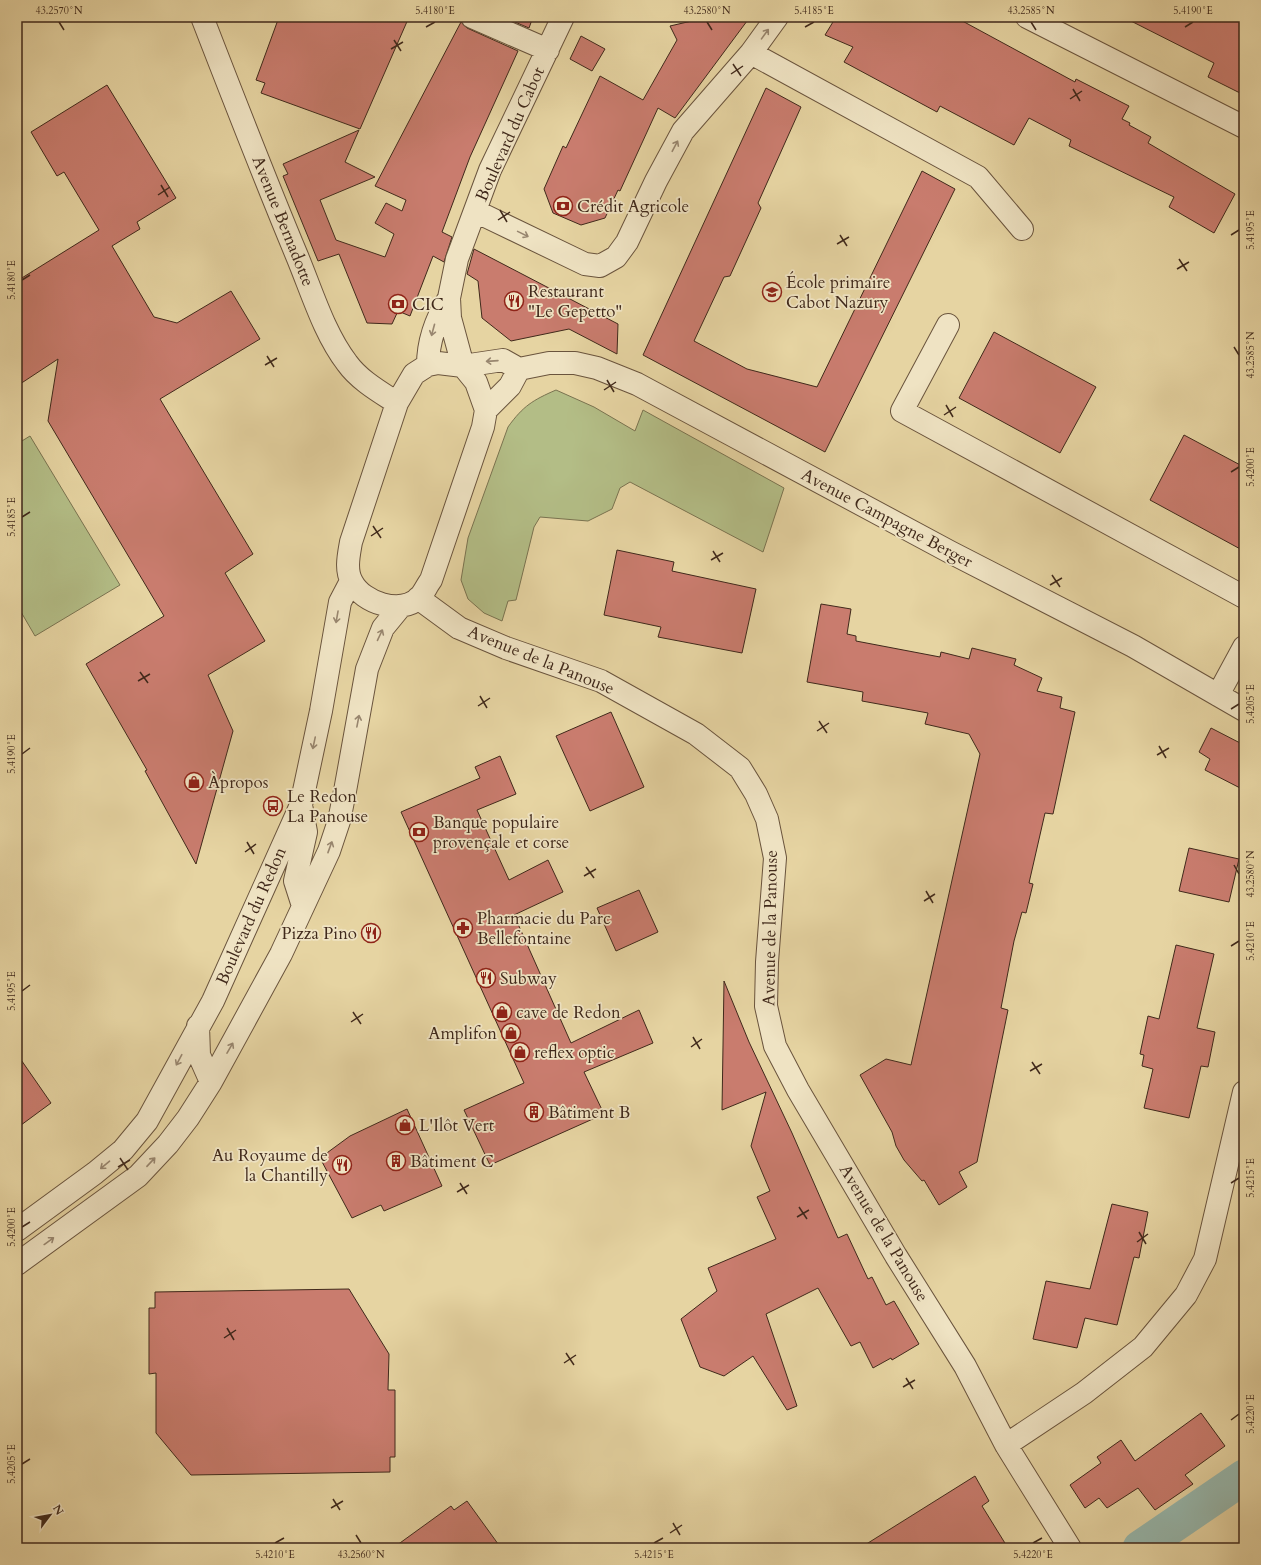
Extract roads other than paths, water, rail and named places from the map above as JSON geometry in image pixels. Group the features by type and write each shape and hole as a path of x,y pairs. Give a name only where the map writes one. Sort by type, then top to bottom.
{"street":[{"name":"Avenue Bernadotte","path":"202,17 273,200 339,352 348,365 366,381 397,403"},
{"path":"472,17 548,50"},
{"name":"Boulevard du Cabot","path":"463,366 450,318 449,298 457,259 494,159 563,17"},
{"path":"475,211 585,264 600,266 616,257 627,242 656,181 683,131 751,53 777,17"},
{"path":"1026,17 1244,127"},
{"path":"751,53 978,176 1022,229"},
{"name":"Boulevard du Cabot","path":"428,365 428,351 436,319 449,298"},
{"path":"948,325 902,411 1244,597"},
{"path":"410,602 384,605 362,594 351,581 348,560 351,542 397,403 414,374 428,365 438,363 463,366 503,360 519,369 510,386 486,410"},
{"name":"Avenue Campagne Berger","path":"519,369 549,363 575,364 597,368 637,384 950,552 1133,646 1244,710"},
{"path":"17,1264 138,1176 168,1144 188,1118 211,1082 281,954 329,851 339,821 367,669 383,628 431,580 483,427 486,410 476,382 463,366"},
{"name":"Boulevard du Redon","path":"17,1230 95,1173 123,1150 147,1121 213,1001 301,805 321,711 340,602 351,581"},
{"name":"Avenue de la Panouse","path":"410,602 459,628 506,648 601,681 696,734 740,768 756,794 767,819 775,858 767,962 766,1006 775,1046 798,1090 896,1256 965,1366 1006,1445 1070,1548"},
{"path":"1218,695 1244,648"},
{"name":"Boulevard du Redon","path":"301,805 306,832 295,881 303,906"},
{"path":"198,1026 200,1056 211,1082"},
{"path":"1006,1445 1084,1393 1143,1347 1186,1295 1205,1259 1244,1092"}],"waterway":[{"path":"1140,1548 1244,1477"}],"place":[{"name":"Crédit Agricole","path":"563,206"},
{"name":"École primaire Cabot Nazury","path":"772,292"},
{"name":"Restaurant \"Le Gepetto\"","path":"514,301"},
{"name":"CIC","path":"398,304"},
{"name":"Àpropos","path":"194,782"},
{"name":"Le Redon La Panouse","path":"273,806"},
{"name":"Banque populaire provençale et corse","path":"419,832"},
{"name":"Pharmacie du Parc Bellefontaine","path":"463,928"},
{"name":"Pizza Pino","path":"371,933"},
{"name":"Subway","path":"486,978"},
{"name":"cave de Redon","path":"502,1012"},
{"name":"Amplifon","path":"511,1033"},
{"name":"reflex optic","path":"520,1052"},
{"name":"Bâtiment B","path":"534,1112"},
{"name":"L'Ilôt Vert","path":"405,1125"},
{"name":"Bâtiment C","path":"396,1161"},
{"name":"Au Royaume de la Chantilly","path":"342,1165"}]}
